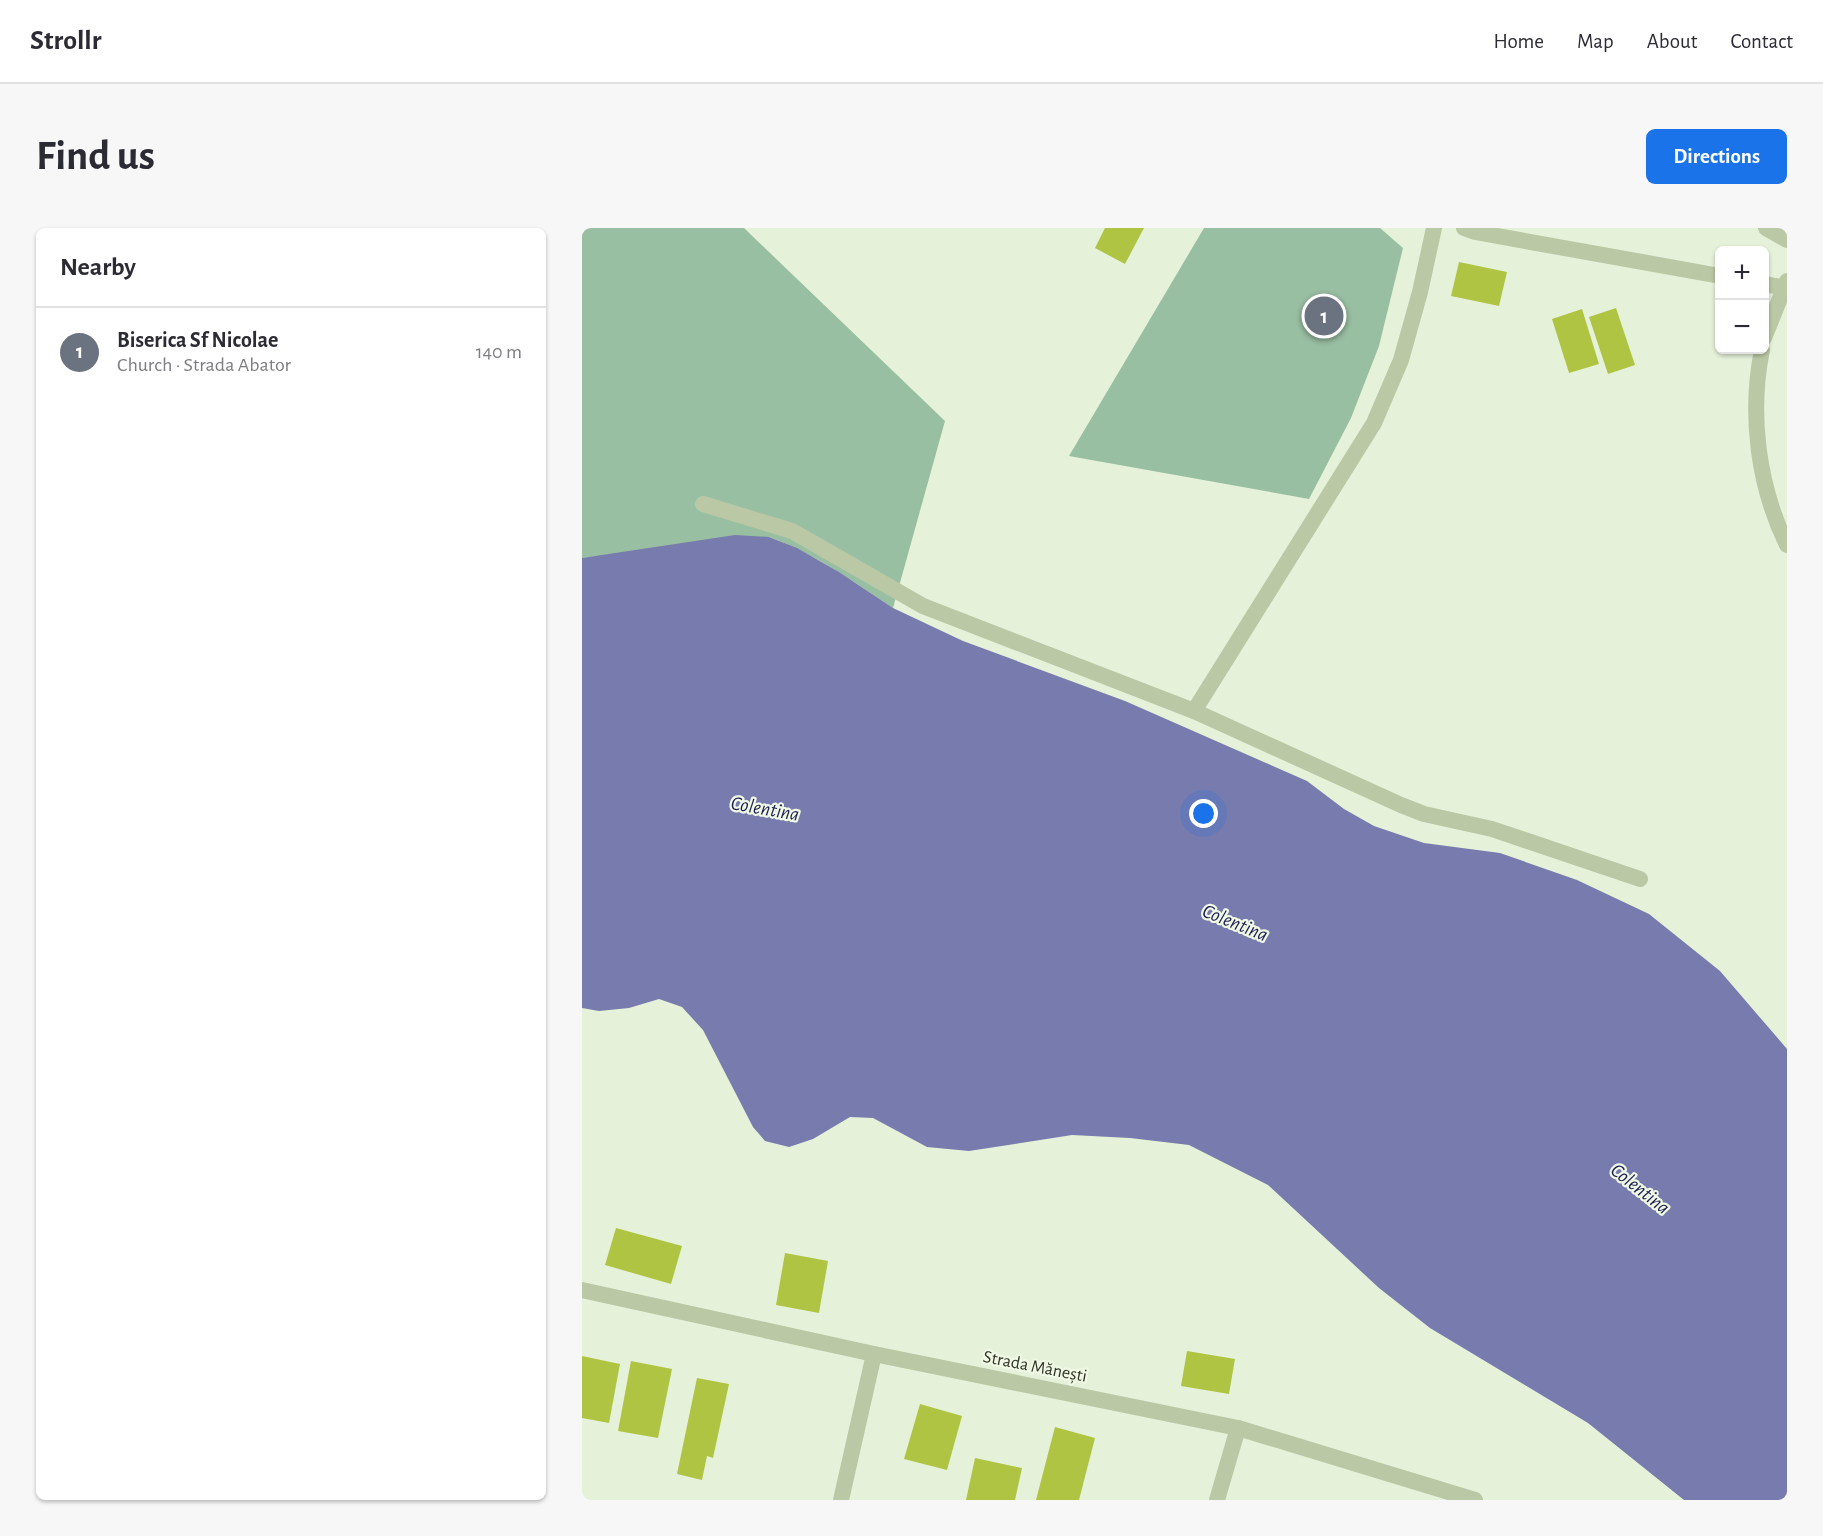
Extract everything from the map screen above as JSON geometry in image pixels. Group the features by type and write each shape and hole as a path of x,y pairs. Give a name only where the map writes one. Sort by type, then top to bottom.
{"street":[{"path":"1194,711 1374,423 1401,360 1420,292 1434,228"},
{"path":"1464,228 1475,232 1715,275"},
{"path":"1766,228 1787,240"},
{"path":"1769,284 1786,286 1769,326"},
{"path":"1761,354 1755,406 1759,446 1765,483 1779,528 1787,545"},
{"path":"704,504 792,531 923,606 1194,711 1401,806 1424,814 1492,828 1640,879"},
{"name":"Strada Mănești","path":"582,1290 874,1354 1238,1428 1475,1500"},
{"path":"841,1500 874,1354"},
{"path":"1217,1500 1238,1428"}],"green space":[{"path":"582,228 744,228 945,421 893,608 818,560 769,537 582,558"},
{"path":"1204,228 1380,228 1403,248 1379,346 1351,418 1309,499 1069,456"}],"water":[{"name":"Colentina","path":"735,535 769,537 797,548 839,572 893,608 963,641 1125,701 1307,781 1344,809 1374,826 1424,843 1500,853 1577,880 1649,914 1720,971 1787,1049 1787,1500 1684,1500 1588,1423 1430,1328 1379,1288 1268,1185 1189,1145 1130,1138 1072,1135 969,1151 927,1147 873,1118 850,1117 813,1139 789,1147 765,1141 753,1127 703,1030 682,1007 659,999 629,1008 599,1011 582,1008 582,558"}],"building":[{"path":"1105,228 1144,228 1125,264 1095,248"},
{"path":"1459,262 1507,272 1499,306 1451,296"},
{"path":"1616,308 1635,365 1608,374 1589,317"},
{"path":"1582,309 1599,364 1569,373 1552,319"},
{"path":"616,1228 682,1246 671,1284 605,1265"},
{"path":"785,1253 828,1261 819,1313 776,1305"},
{"path":"1187,1351 1235,1359 1229,1394 1181,1386"},
{"path":"582,1356 620,1364 609,1423 582,1418"},
{"path":"631,1361 672,1369 658,1438 618,1431"},
{"path":"697,1378 729,1384 713,1458 707,1456 702,1480 677,1474"},
{"path":"920,1404 962,1416 947,1470 904,1459"},
{"path":"1055,1427 1095,1438 1079,1500 1036,1500"},
{"path":"975,1458 1022,1468 1015,1500 966,1500"}],"place":[{"name":"Biserica Sf Nicolae","path":"1324,316"}]}
